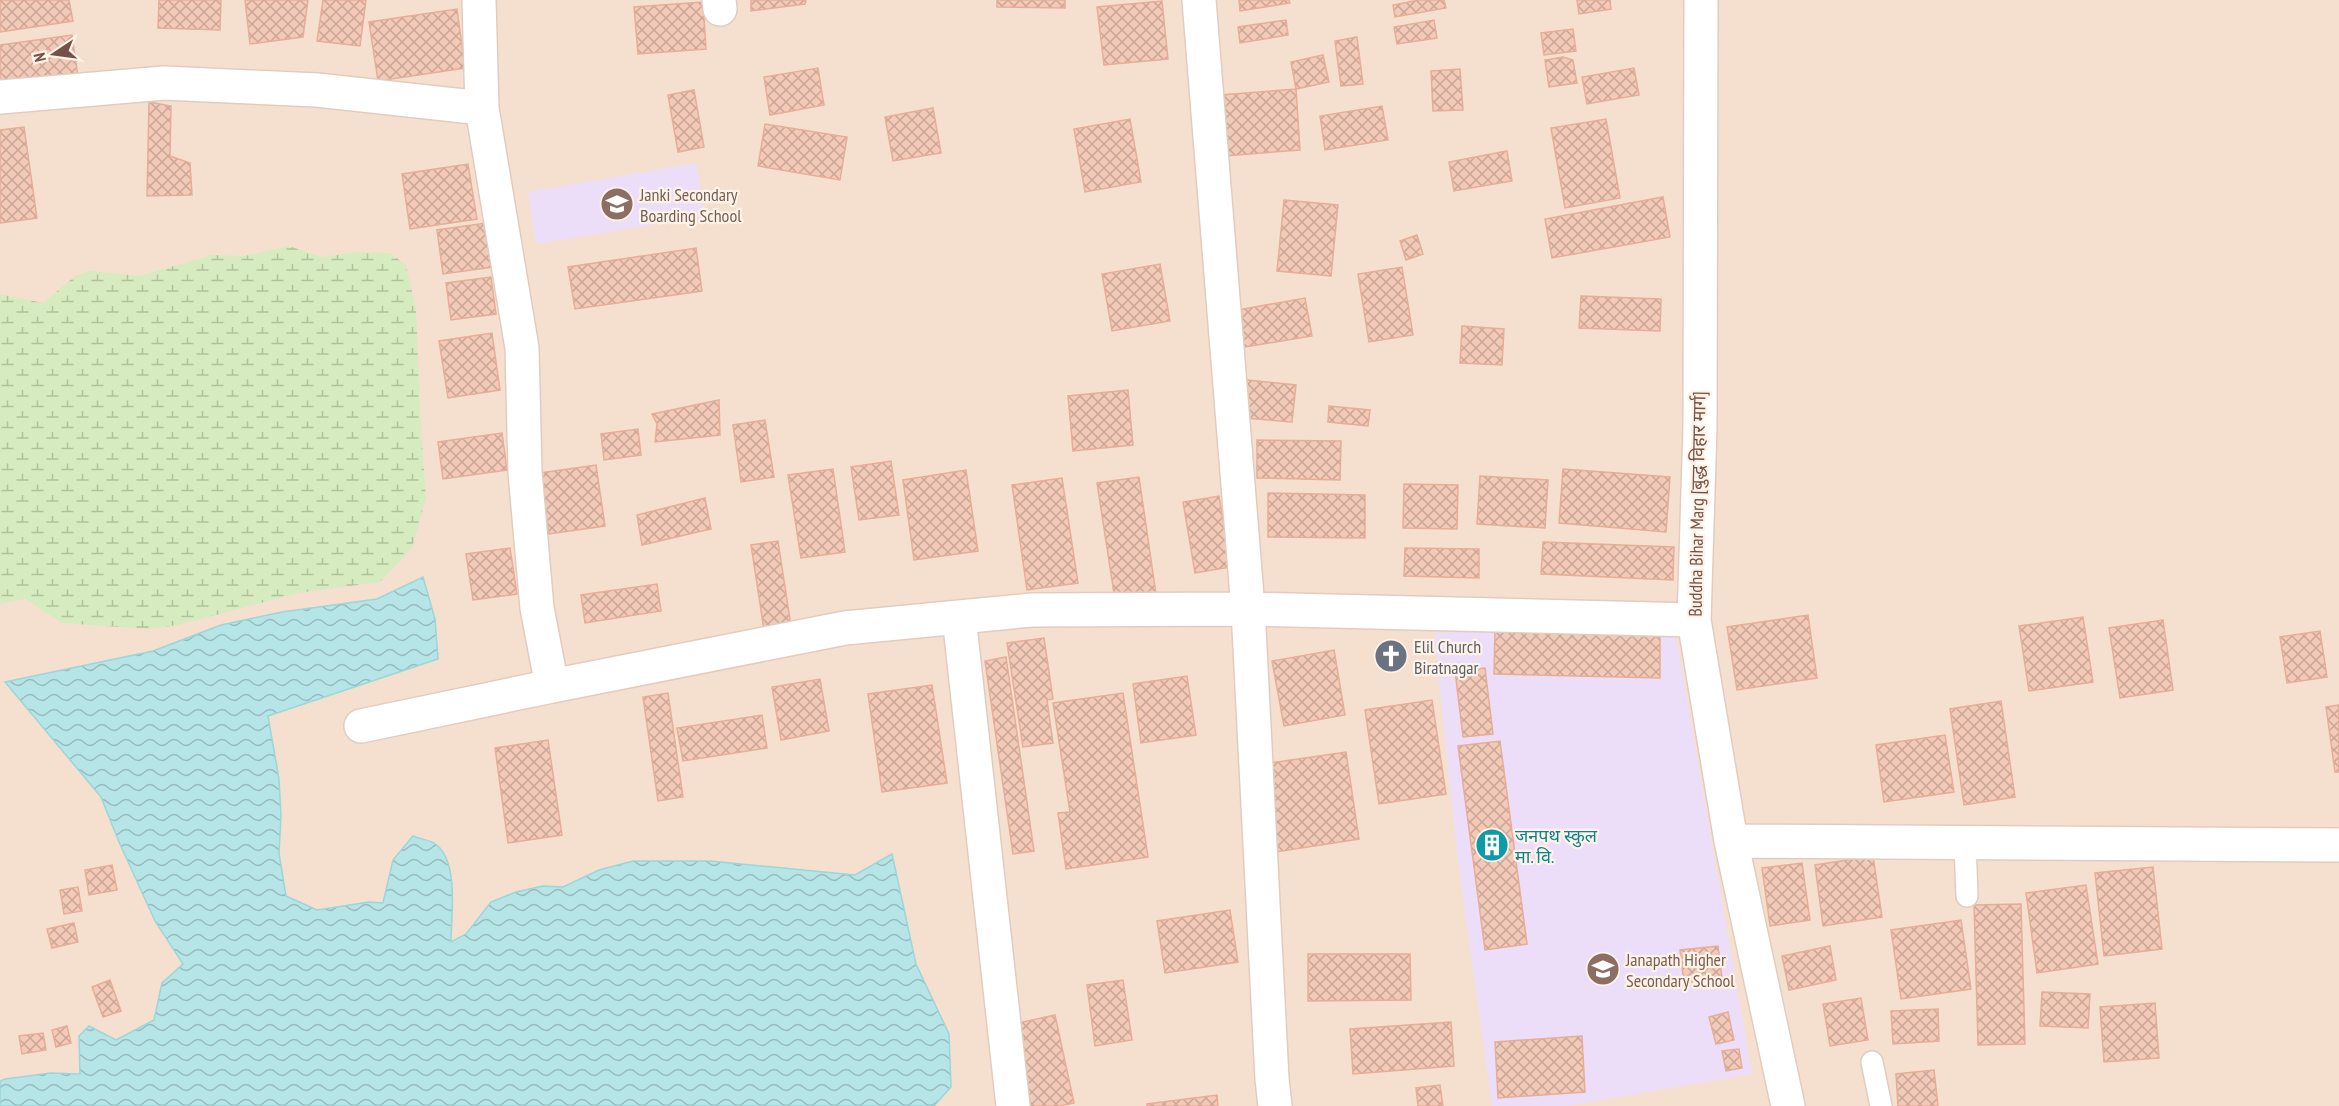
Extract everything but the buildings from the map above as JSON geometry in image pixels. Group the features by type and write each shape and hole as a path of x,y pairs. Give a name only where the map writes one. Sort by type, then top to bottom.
{"street":[{"path":"479,0 482,108 522,348 525,472 537,608 552,686"},
{"path":"1199,0 1248,609 1275,1106"},
{"name":"Buddha Bihar Marg [बुद्ध विहार मार्ग]","path":"1701,0 1700,427 1694,620 1731,841 1788,1106"},
{"path":"0,97 164,83 317,90 482,108"},
{"path":"361,726 844,628 1032,610 1248,609 1694,620"},
{"path":"959,617 1013,1106"},
{"path":"1731,841 2339,845"}],"lane":[{"path":"1965,843 1967,896"},
{"path":"1872,1062 1881,1106"}],"shaded area":[{"path":"0,0 2339,0 2339,1106 0,1106"},
{"name":"Janki Secondary Boarding School","path":"696,163 705,216 536,244 528,192"},
{"name":"Janapath Higher Secondary School","path":"1674,624 1752,1074 1565,1106 1492,1106 1458,863 1434,633"}],"green space":[{"path":"289,246 322,257 357,252 390,253 406,265 416,310 426,499 412,548 380,582 298,593 179,625 149,629 62,623 25,599 0,604 0,294 43,303 75,276 90,271 139,276 212,255 245,256"}],"water":[{"path":"423,577 435,619 438,659 268,716 279,779 281,816 279,853 286,896 317,910 369,902 383,903 393,860 413,836 438,846 449,866 452,892 451,942 466,934 491,902 516,892 543,886 563,887 599,870 633,861 710,861 855,875 892,854 916,964 949,1034 951,1087 934,1106 0,1106 0,1081 5,1079 51,1073 80,1074 79,1036 89,1026 116,1040 154,1020 162,983 183,964 155,921 101,797 5,682 153,651 221,625 282,612 377,599"}],"place":[{"name":"Janki Secondary Boarding School","path":"617,204"},
{"name":"Elil Church Biratnagar","path":"1391,656"},
{"name":"जनपथ स्कुल मा. वि.","path":"1492,845"},
{"name":"Janapath Higher Secondary School","path":"1603,969"}]}
